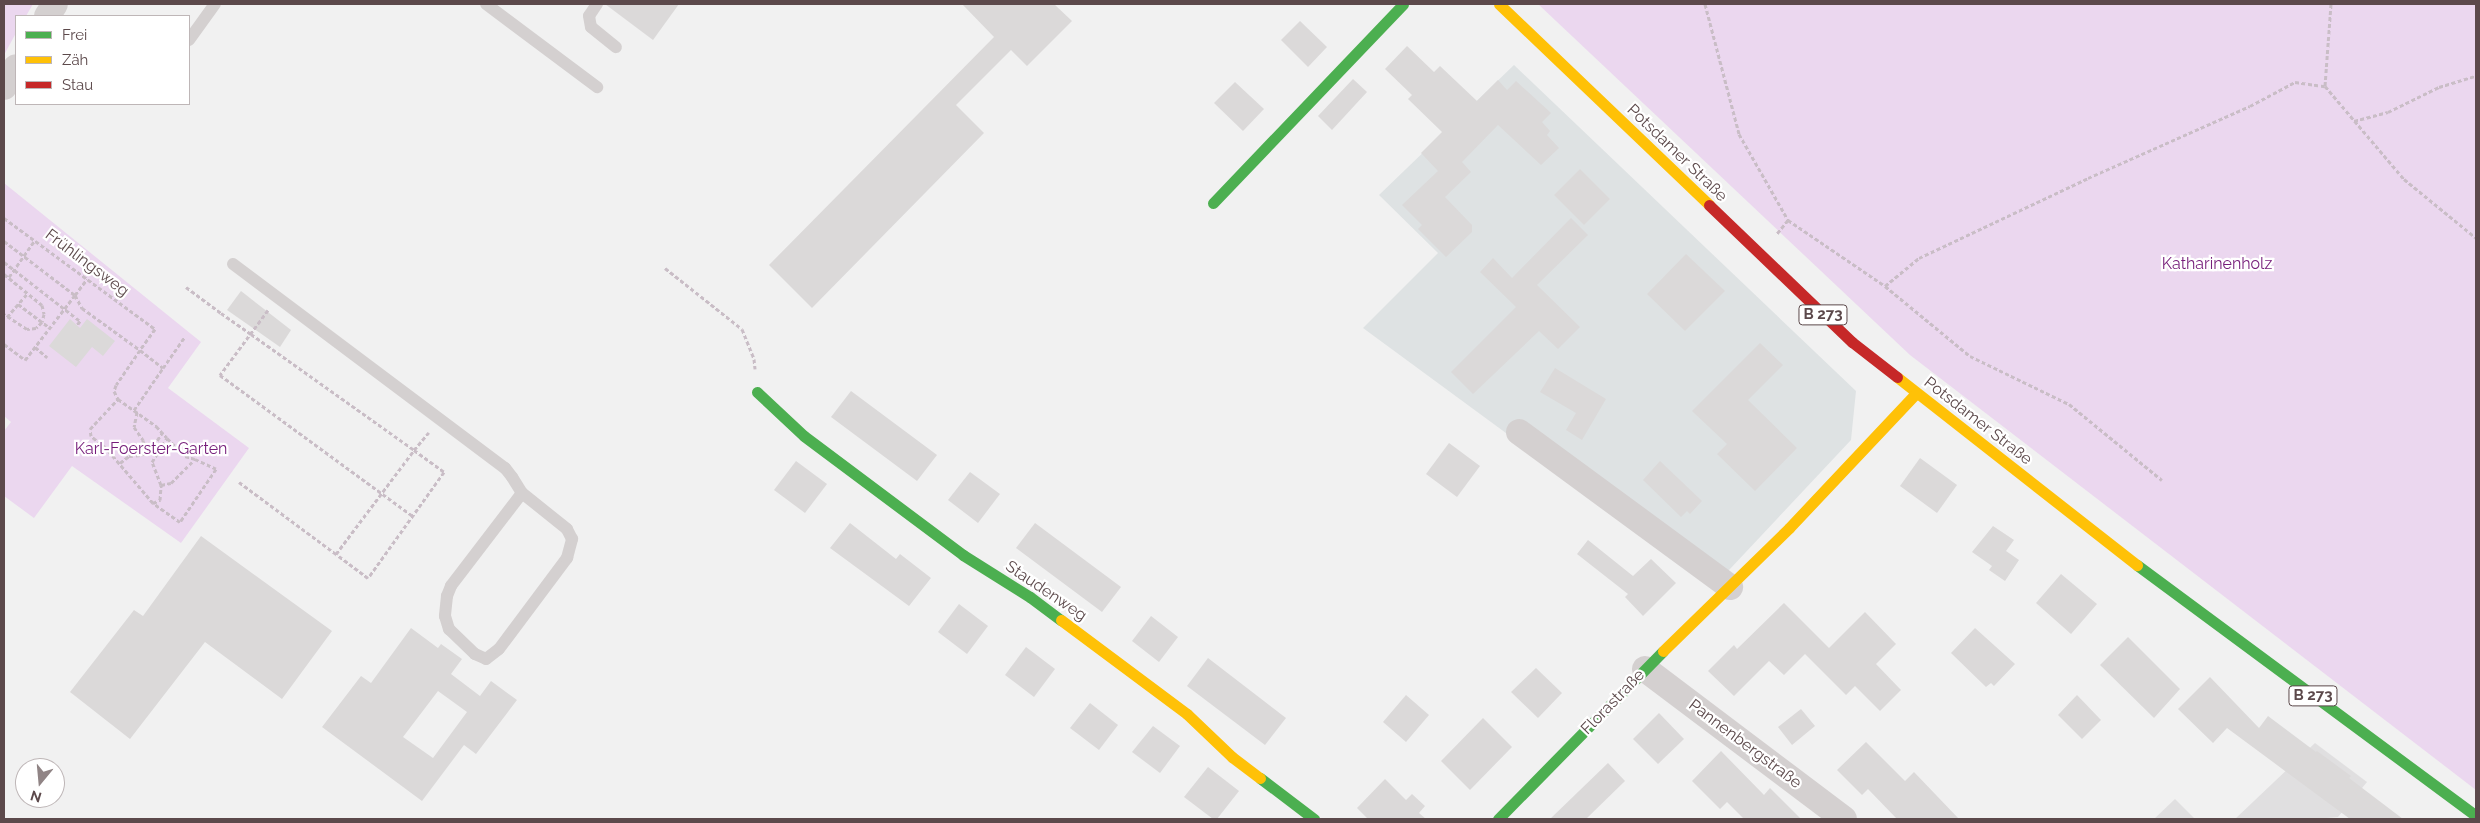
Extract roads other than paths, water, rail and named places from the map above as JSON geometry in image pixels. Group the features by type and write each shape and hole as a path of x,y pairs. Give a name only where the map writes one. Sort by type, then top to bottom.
{"street":[{"path":"48,15 54,4"},
{"path":"1213,203 1403,4"},
{"name":"Potsdamer Straße","path":"1499,4 1852,342 2150,575 2476,816"},
{"path":"4,87 15,69"},
{"name":"Staudenweg","path":"757,392 804,436 955,549 1030,597 1187,714 1232,757 1314,819"},
{"name":"Florastraße","path":"1498,819 1645,669 1789,528 1916,393"},
{"path":"1519,432 1730,587"},
{"name":"Pannenbergstraße","path":"1645,669 1833,816"}],"lane":[{"path":"190,39 215,4"},
{"path":"486,4 597,87"},
{"path":"597,4 589,16 591,27 616,47"},
{"path":"233,264 505,468 522,493 567,529 572,540 567,558 499,649 486,659 475,654 449,629 445,616 447,596 451,586 522,493"}],"park label":[{"name":"Katharinenholz","path":"2217,264"},
{"name":"Karl-Foerster-Garten","path":"151,449"}]}
